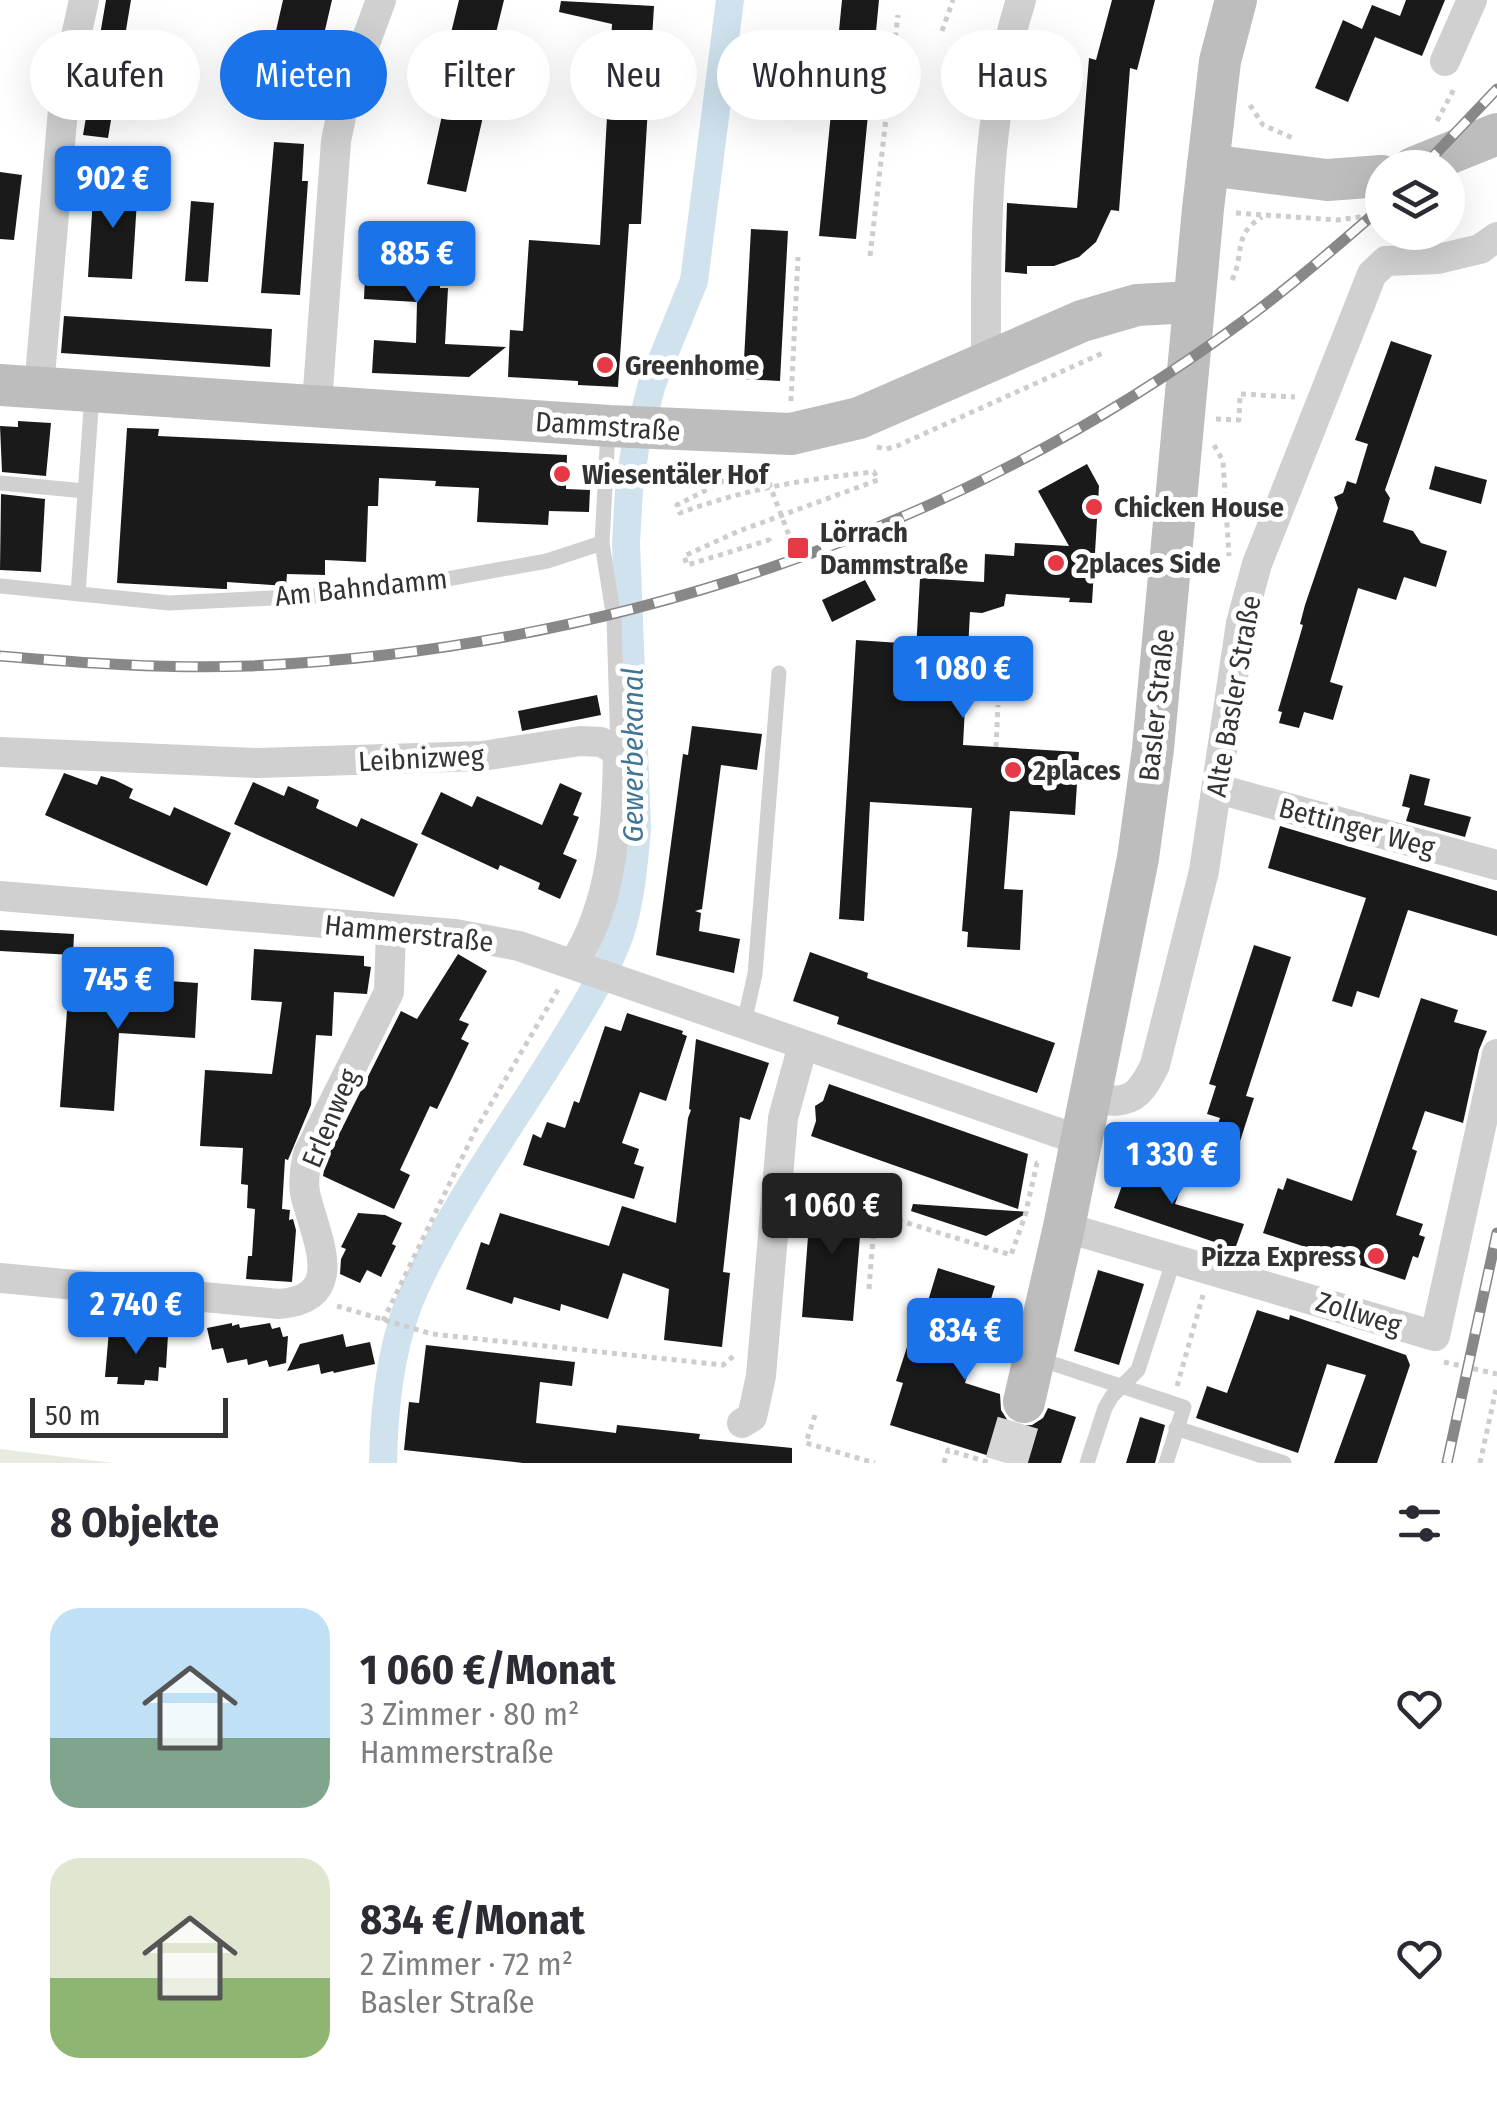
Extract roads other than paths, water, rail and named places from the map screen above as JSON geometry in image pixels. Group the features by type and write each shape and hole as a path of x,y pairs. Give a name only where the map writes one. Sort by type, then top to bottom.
{"main road":[{"name":"Basler Straße","path":"1024,1402 1091,1099 1143,822 1208,165 1220,61 1236,0"},
{"path":"1457,150 1497,134"},
{"path":"1208,165 1327,180 1365,177"},
{"name":"Dammstraße","path":"19,386 674,430 756,434 815,431 860,418 1098,316 1137,305 1194,302"}],"street":[{"path":"19,386 65,86 84,0"},
{"path":"317,404 336,141 345,98 380,0"},
{"path":"986,362 992,143 1005,54 1021,0"},
{"path":"1451,71 1472,0"},
{"name":"Alte Basler Straße","path":"1091,1099 1118,1103 1134,1098 1155,1064 1204,871 1240,629 1258,564 1372,274 1386,261 1438,259 1480,248 1497,237"},
{"name":"Leibnizweg","path":"0,752 258,763 482,756 580,741 601,742 618,751"},
{"path":"579,966 602,894 617,820 618,751"},
{"name":"Bettinger Weg","path":"1218,789 1497,865"},
{"name":"Hammerstraße","path":"0,896 455,934 519,946 1082,1141"},
{"name":"Erlenweg","path":"0,1278 278,1304 295,1303 307,1297 318,1287 323,1272 323,1252 304,1190 308,1154 389,992 392,930"},
{"path":"742,1423 752,1417 768,1325 784,1118 803,1045"},
{"name":"Zollweg","path":"1064,1227 1435,1336 1497,1054"}],"lane":[{"path":"78,594 93,391"},
{"path":"609,426 602,542 614,619 618,751"},
{"path":"0,483 85,492"},
{"name":"Am Bahndamm","path":"0,586 169,603 314,596 419,584 528,564 602,542"},
{"path":"744,1023 755,974 779,673"},
{"path":"1087,1463 1105,1408 1138,1370 1174,1260"},
{"path":"1036,1358 1184,1408 1166,1463"},
{"path":"1176,1428 1284,1463"}],"waterway":[{"name":"Gewerbekanal","path":"383,1463 391,1372 401,1326 417,1284 466,1193 592,993 614,949 627,908 637,828 626,543 629,490 652,384 694,281 730,0"}],"tunnel":[{"path":"1006,1463 1024,1402"}],"railway":[{"path":"1439,150 1497,89"},
{"path":"0,656 218,667 382,655 514,635 644,606 771,568 895,520 1016,463 1131,397 1242,322 1365,222"},
{"path":"1447,1463 1497,1233"}],"place":[{"name":"Greenhome","path":"605,365"},
{"name":"Wiesentäler Hof","path":"562,474"},
{"name":"Chicken House","path":"1094,507"},
{"name":"Lörrach Dammstraße","path":"798,548"},
{"name":"2places Side","path":"1056,563"},
{"name":"2places","path":"1013,770"},
{"name":"Pizza Express","path":"1376,1256"}]}
